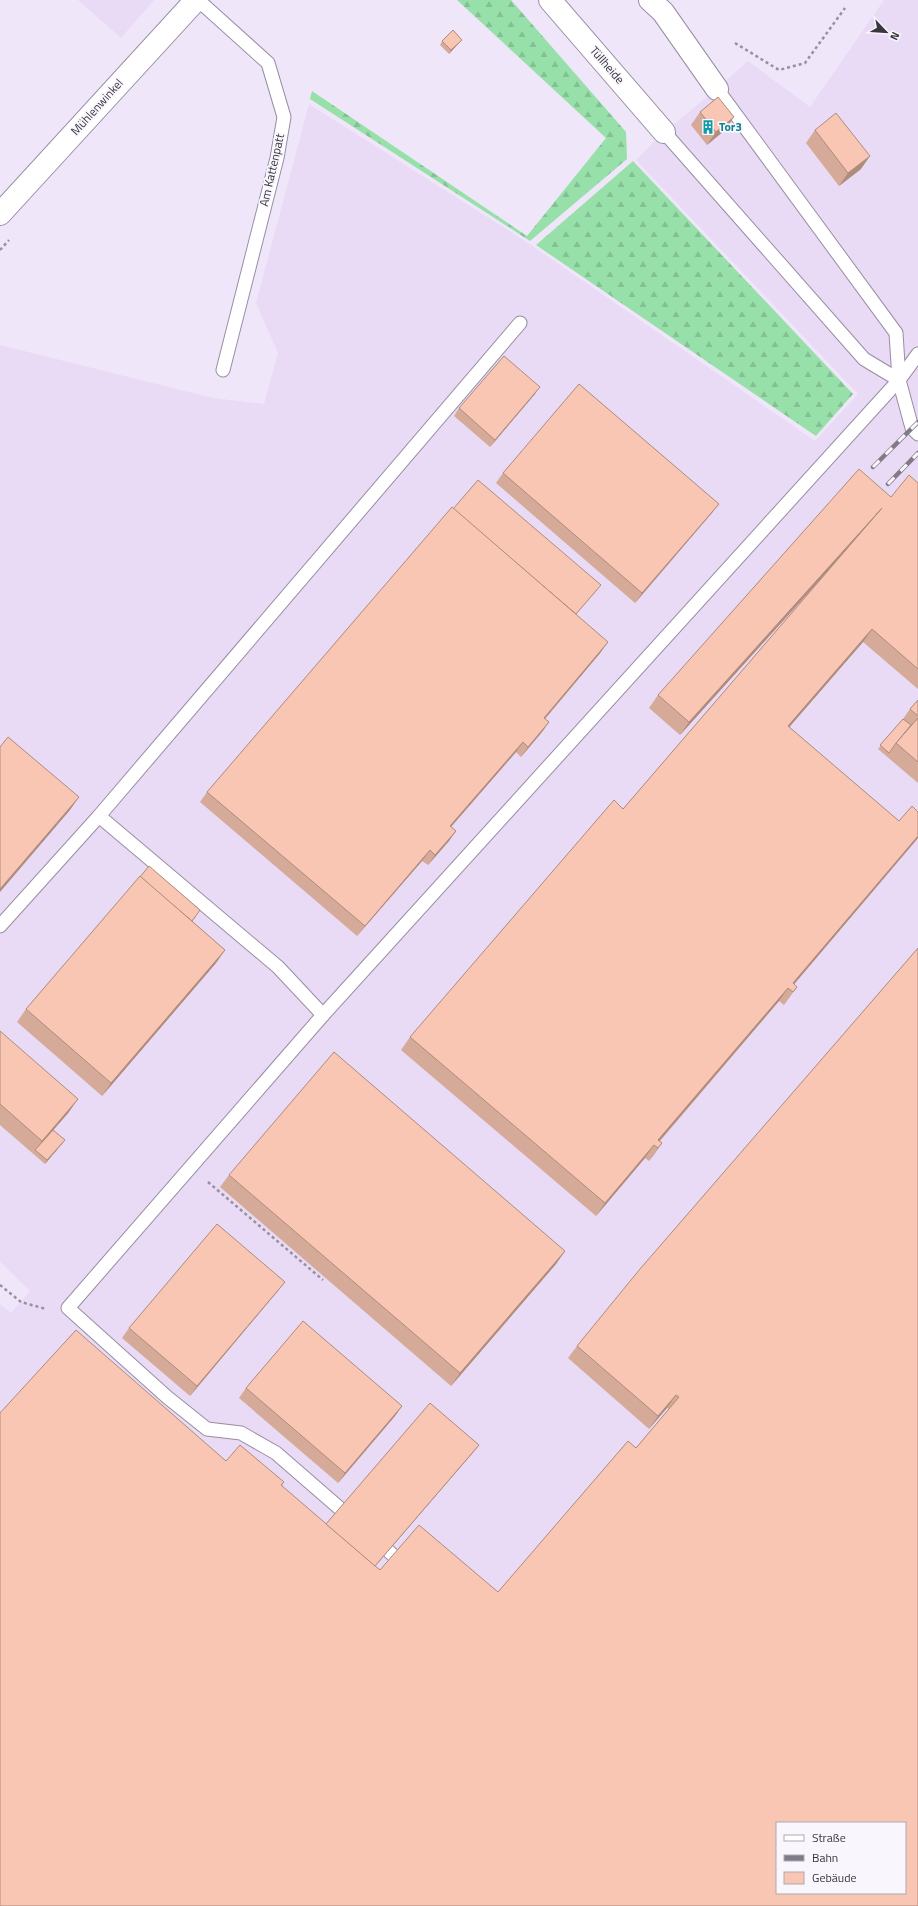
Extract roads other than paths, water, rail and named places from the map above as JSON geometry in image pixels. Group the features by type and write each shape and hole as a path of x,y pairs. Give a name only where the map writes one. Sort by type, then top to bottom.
{"street":[{"name":"Mühlenwinkel","path":"0,214 197,0"},
{"name":"Tüllheide","path":"550,0 664,132"},
{"path":"650,0 663,12 717,89"}],"lane":[{"name":"Am Kattenpatt","path":"197,0 268,63 284,117 277,158 223,370"},
{"path":"717,89 896,333 899,380 912,428 918,434"},
{"path":"664,132 864,359 899,380"},
{"path":"0,926 99,816 520,324"},
{"path":"394,1556 276,1453 241,1434 207,1429 163,1402 68,1308 323,1015 899,380 918,354"},
{"path":"99,816 278,967 323,1015"}],"railway":[{"path":"873,467 918,422"},
{"path":"888,484 918,453"}],"place":[{"name":"Tor3","path":"708,127"}]}
